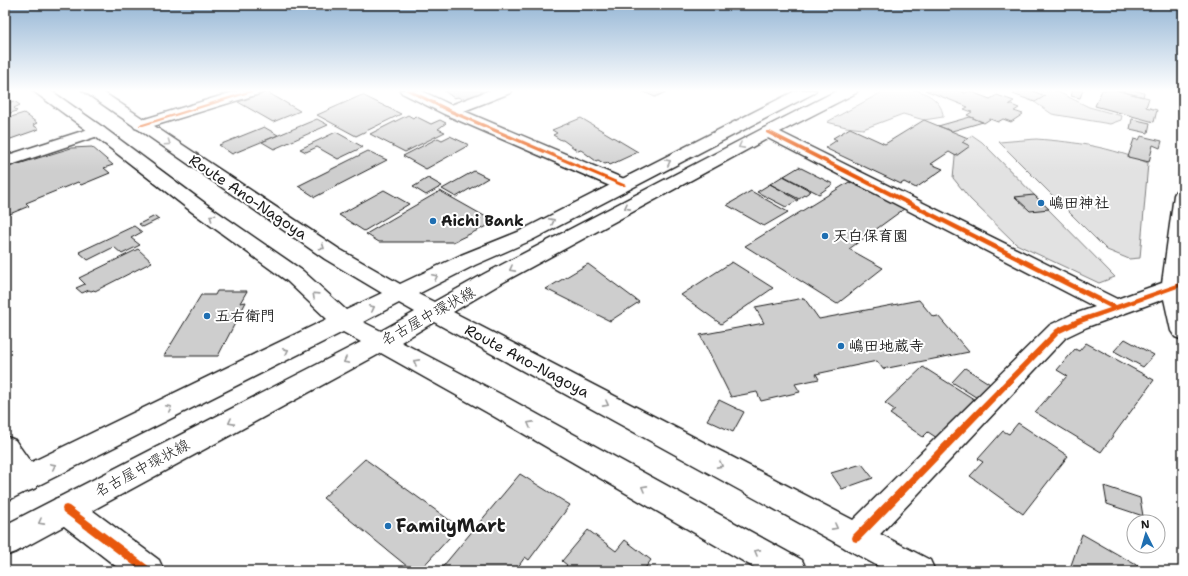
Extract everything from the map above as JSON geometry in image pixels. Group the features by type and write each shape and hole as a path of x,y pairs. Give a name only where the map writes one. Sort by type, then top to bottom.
{"main road":[{"path":"78,117 199,208 295,276 344,322 380,343 497,405 791,571"},
{"name":"Route Ano-Nagoya","path":"129,117 332,254 400,294 919,571"},
{"path":"141,125 168,117"},
{"path":"464,117 623,185"},
{"name":"名古屋中環状線","path":"16,484 468,260 525,236 756,117"},
{"name":"名古屋中環状線","path":"5,541 380,343 492,279 798,117"},
{"path":"5,162 98,131"},
{"path":"768,132 1116,308"},
{"path":"1183,195 1178,285 1183,331"},
{"path":"856,538 1058,331 1178,285"},
{"path":"5,448 16,484"},
{"path":"66,509 148,571"}],"shaded area":[{"path":"836,117 895,117 863,129 846,127 827,122"},
{"path":"913,117 943,117 924,120"},
{"path":"1069,117 1122,117 1121,120 1110,124"},
{"path":"972,135 982,142 1115,277 1099,283 1016,244 970,199 953,178 956,146"},
{"path":"1036,139 1107,149 1148,163 1140,258 1129,259 1107,250 999,142"}],"building":[{"path":"5,117 29,117 37,123 33,125 39,129 5,141"},
{"path":"264,117 286,117 273,122"},
{"path":"320,117 395,117 356,136"},
{"path":"404,117 417,117 431,124 440,120 446,123 438,129 445,132 405,152 370,134"},
{"path":"970,117 983,122 952,131 938,126"},
{"path":"971,117 1019,117 1011,122 1003,119 998,122 990,119 984,123"},
{"path":"1135,117 1155,117 1154,122"},
{"path":"581,118 638,152 610,165 608,163 605,164 598,160 596,161 581,150 578,151 553,135 557,133 552,130"},
{"path":"317,119 328,125 274,149 262,142"},
{"path":"1132,119 1150,123 1148,133 1130,129"},
{"path":"924,120 968,138 962,142 970,146 956,156 949,152 931,164 943,169 916,188 904,182 901,184 825,148 837,140 833,138 850,128 885,144"},
{"path":"264,127 278,135 232,154 219,145"},
{"path":"336,132 363,147 338,159 317,147 306,152 300,149"},
{"path":"450,136 469,145 426,169 403,156 438,138 442,140"},
{"path":"1141,136 1162,141 1160,148 1153,145 1149,162 1128,157 1134,139 1139,140"},
{"path":"92,147 113,165 104,168 110,173 81,185 78,182 26,203 29,206 5,216 5,168 71,148"},
{"path":"368,151 387,160 315,197 298,186"},
{"path":"799,167 833,184 819,194 784,176"},
{"path":"474,171 488,178 456,197 442,189"},
{"path":"783,176 811,191 799,199 770,184"},
{"path":"428,178 442,186 426,195 413,187"},
{"path":"849,182 870,192 874,189 908,206 849,249 883,268 837,304 745,246"},
{"path":"770,184 798,200 786,207 757,192"},
{"path":"384,190 409,204 364,231 339,215"},
{"path":"440,191 495,222 453,242 379,242 366,234"},
{"path":"751,191 788,212 764,226 727,205"},
{"path":"1034,195 1049,209 1030,211 1015,197"},
{"path":"155,216 159,219 143,227 139,224"},
{"path":"134,226 142,232 131,238 140,245 122,254 114,247 88,260 79,252"},
{"path":"138,249 152,262 95,291 89,290 82,293 76,288 85,284 79,278"},
{"path":"732,262 773,288 721,324 681,295"},
{"path":"588,264 639,302 610,321 546,289"},
{"path":"217,291 247,291 240,303 246,302 218,356 164,356 201,295 215,295"},
{"path":"804,298 819,319 919,300 933,317 938,316 969,352 883,369 877,361 816,374 819,379 795,384 800,392 761,401 757,392 731,397 700,335 764,323 755,307"},
{"path":"1125,339 1154,355 1143,367 1114,351"},
{"path":"1086,343 1154,380 1101,452 1035,412 1067,376 1057,370 1075,349 1079,351"},
{"path":"923,367 977,401 940,440 928,432 923,437 890,414 895,410 885,403"},
{"path":"965,368 995,387 982,401 952,382"},
{"path":"719,400 744,412 733,432 707,420"},
{"path":"1018,423 1068,456 1023,514 970,476 983,462 978,459 1003,431 1009,434"},
{"path":"365,459 459,527 419,571 413,571 323,498"},
{"path":"862,464 873,478 842,489 831,473"},
{"path":"520,474 570,505 529,560 525,557 515,571 439,571"},
{"path":"1104,486 1140,498 1143,514 1137,514 1107,504"},
{"path":"588,530 616,551 625,540 651,560 643,571 562,571 567,565 562,561"},
{"path":"1082,534 1138,566 1137,571 1069,571"}],"cycle path":[{"path":"141,125 168,117"},
{"path":"464,117 623,185"},
{"path":"768,132 1116,308"},
{"path":"856,538 1058,331 1079,321 1183,284"},
{"path":"66,509 148,571"}],"place":[{"name":"嶋田神社","path":"1041,203"},
{"name":"Aichi Bank","path":"433,221"},
{"name":"天白保育園","path":"825,236"},
{"name":"五右衛門","path":"207,316"},
{"name":"嶋田地蔵寺","path":"841,346"},
{"name":"FamilyMart","path":"388,526"}]}
